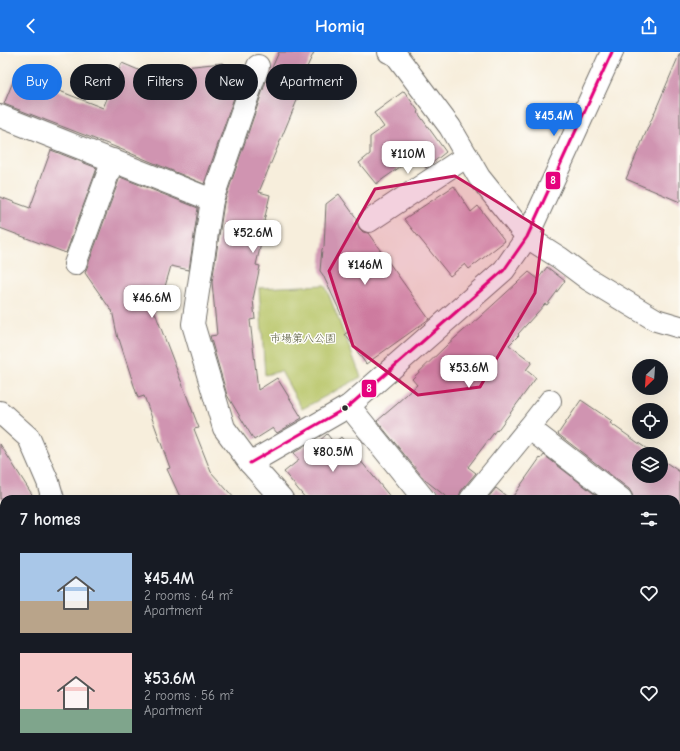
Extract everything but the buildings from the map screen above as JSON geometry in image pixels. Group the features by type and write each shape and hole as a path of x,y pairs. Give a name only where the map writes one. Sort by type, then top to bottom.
{"street":[{"path":"389,52 396,55 450,126 479,177 528,237 588,279 656,320 680,327"},
{"path":"250,463 349,406 504,270 528,237 612,52"},
{"path":"246,100 212,200 193,324 224,428 250,463 278,495"},
{"path":"0,116 212,200"},
{"path":"369,222 467,156"},
{"path":"75,264 113,160"},
{"path":"474,495 550,401"},
{"path":"349,406 421,495"},
{"path":"0,412 29,438 48,482 52,495"},
{"path":"529,428 616,495"}],"highlighted area":[{"path":"455,176 543,230 535,293 480,387 418,395 353,346 329,271 375,189"}],"green space":[{"name":"市場第八公園","path":"325,285 361,377 302,409 281,371 265,375 259,288"}],"transit line":[{"name":"8","path":"250,463 349,406 504,270 527,237 612,52"}]}
